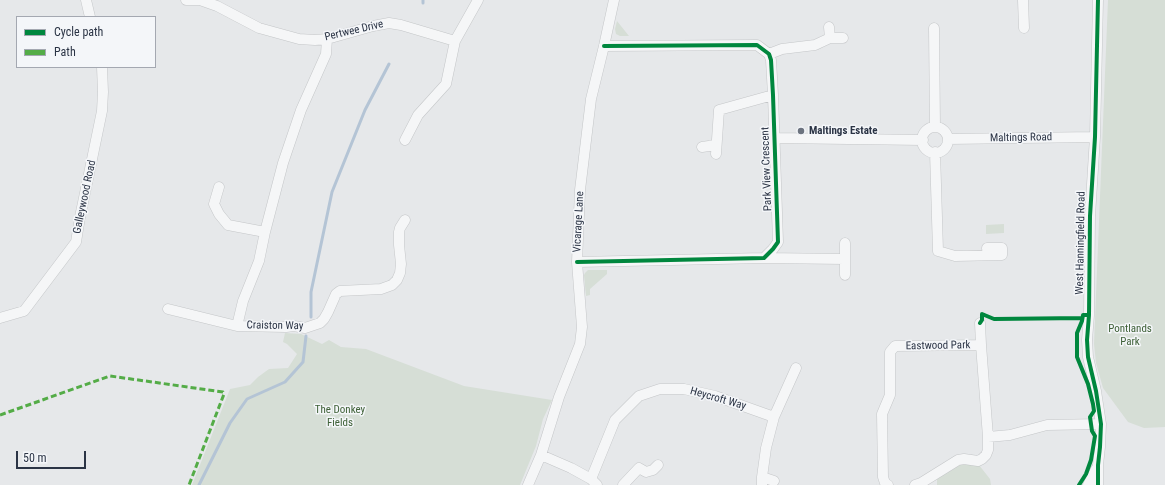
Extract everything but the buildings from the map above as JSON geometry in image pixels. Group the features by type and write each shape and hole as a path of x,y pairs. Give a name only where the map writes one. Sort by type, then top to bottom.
{"street":[{"path":"86,0 90,16"},
{"name":"Pertwee Drive","path":"186,0 200,0 217,6 259,28 299,39 327,39 389,23 401,25 455,41"},
{"path":"405,140 418,115 446,84 455,41 478,0"},
{"name":"Vicarage Lane","path":"528,485 541,455 559,397 580,344 582,327 577,262 580,190 591,99 614,0"},
{"path":"1023,0 1024,28"},
{"name":"West Hanningfield Road","path":"1098,0 1095,137 1090,216 1089,315 1087,340 1088,357 1101,424 1098,485"},
{"path":"829,26 830,38"},
{"path":"934,28 935,127"},
{"path":"604,46 757,45 769,54 782,49 815,45 830,38 843,38"},
{"name":"Craiston Way","path":"237,326 243,301 259,261 283,163 298,118 326,54 327,39"},
{"name":"Park View Crescent","path":"764,258 773,250 778,242 773,95 771,60 769,54"},
{"name":"Galleywood Road","path":"0,318 24,311 76,242 102,111 102,68"},
{"path":"702,147 716,150 719,110 773,95"},
{"path":"935,127 944,131 948,139 946,146 942,151 929,151 923,143 923,137 926,131 935,127"},
{"name":"Maltings Road","path":"948,139 1095,137"},
{"path":"775,138 923,140"},
{"path":"935,152 938,251 955,256 988,255"},
{"path":"219,187 214,204 218,214 228,225 265,232"},
{"name":"Craiston Way","path":"168,309 237,326 294,326 306,328 320,323 324,319 336,294 340,291 381,289 392,285 397,280 400,273 401,264 399,232 405,220"},
{"path":"845,243 845,275"},
{"path":"577,262 764,258 845,259"},
{"name":"Eastwood Park","path":"915,485 921,483 958,460 964,458 978,461 986,455 988,450 988,437 980,323"},
{"name":"Eastwood Park","path":"888,485 885,483 883,477 882,414 890,395 890,352 895,346 981,345"},
{"path":"774,481 762,481 766,448 774,417 796,368"},
{"name":"Heycroft Way","path":"541,455 571,468 594,482 615,420 639,396 660,389 684,389 715,396 774,417"},
{"path":"988,437 1010,435 1047,425 1101,424"},
{"path":"623,485 639,468 646,472 653,470 658,465"},
{"name":"West Hanningfield Road","path":"1088,485 1098,465"}],"green space":[{"name":"Pontlands Park","path":"1108,0 1165,0 1165,427 1144,428 1128,422 1103,388 1096,363 1094,344"},
{"path":"617,21 629,36 620,36 616,34 615,29"},
{"path":"1004,224 1004,233 986,234 986,225"},
{"path":"588,270 607,270 607,274 590,289 590,295 586,296 584,275"},
{"name":"The Donkey Fields","path":"285,333 301,334 322,344 329,340 341,347 366,349 464,386 552,400 543,419 536,446 520,485 192,485 230,389 250,385 269,369 288,368 297,354 283,342"},
{"path":"963,463 979,465 990,479 991,485 937,485 937,479"}],"waterway":[{"path":"311,317 311,292 332,192 365,110 389,64"},
{"path":"199,485 230,423 247,399 285,382 303,362 306,336"}],"marked path":[{"path":"0,415 110,376 223,392 224,394 189,485"}],"cycle path":[{"path":"1098,0 1095,137 1090,216 1089,315 1087,340 1088,357 1096,391 1101,424 1098,485"},
{"path":"577,262 764,258 778,242 773,95 771,60 769,54 757,45 604,46"},
{"path":"980,323 982,320 982,314 994,319 1082,318"},
{"path":"1079,485 1086,474 1091,460 1095,436 1092,431 1090,417 1094,411 1093,404 1088,384 1077,357 1077,333 1083,315 1089,315"}],"place":[{"name":"Maltings Estate","path":"801,131"}]}
